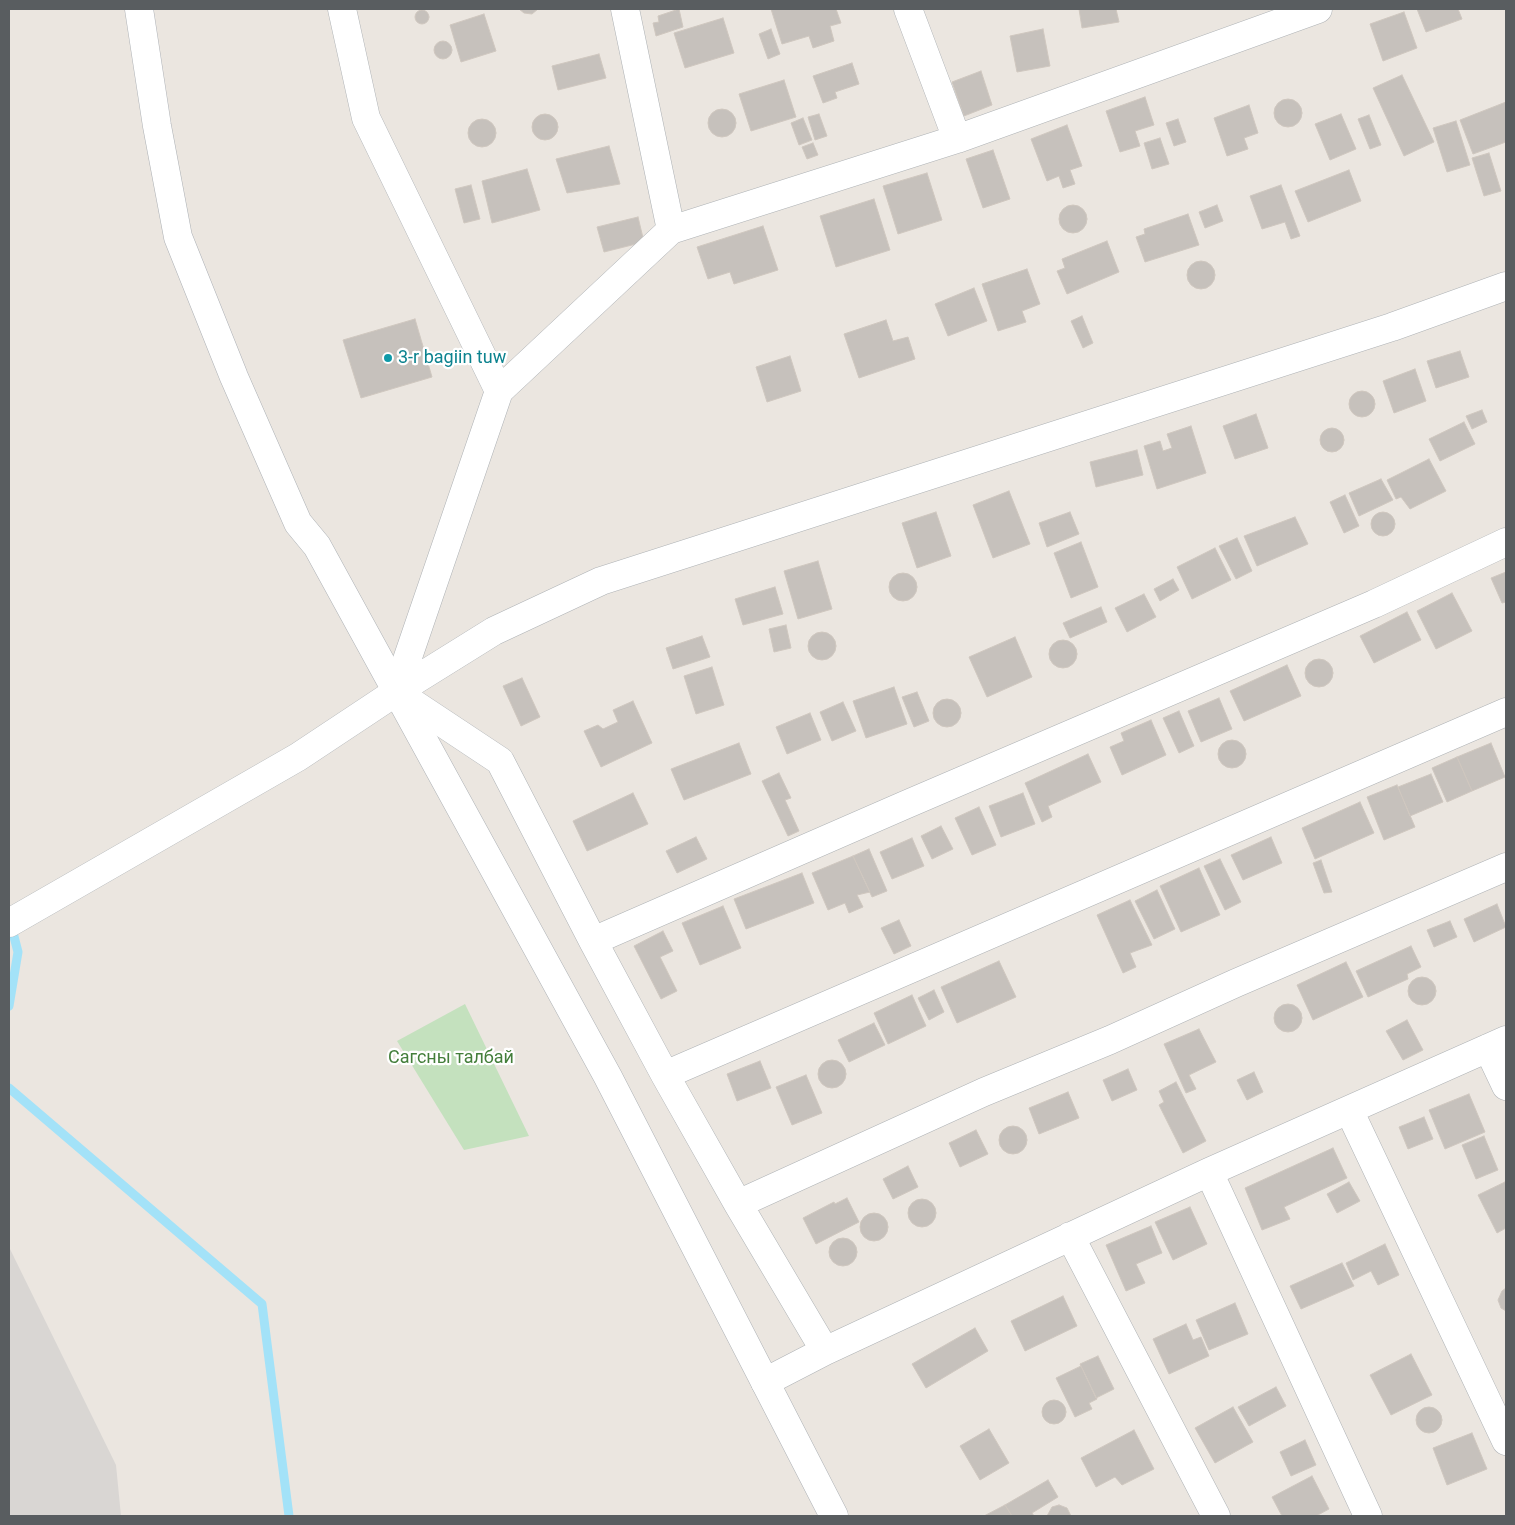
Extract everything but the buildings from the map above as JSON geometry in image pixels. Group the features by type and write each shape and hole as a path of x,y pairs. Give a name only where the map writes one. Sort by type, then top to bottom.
{"street":[{"path":"139,9 157,126 178,237 234,378 298,523 317,546 608,1077 834,1516"},
{"path":"342,9 366,118 499,391"},
{"path":"625,9 671,230"},
{"path":"908,9 956,139"},
{"path":"396,692 499,391 671,230 956,139 1318,9"},
{"path":"19,917 298,757 396,692 494,631 601,581 1392,327 1506,286"},
{"path":"593,941 1374,604 1506,542"},
{"path":"396,692 500,761 665,1075 825,1352"},
{"path":"665,1075 1506,712"},
{"path":"738,1204 984,1092 1110,1040 1236,983 1506,867"},
{"path":"765,1382 1070,1236 1497,1044 1506,1086"},
{"path":"1349,1110 1506,1441"},
{"path":"1209,1172 1368,1516"},
{"path":"1070,1236 1216,1516"}],"shaded area":[{"path":"9,1247 116,1465 121,1516 9,1516"}],"green space":[{"name":"Сагсны талбай","path":"465,1004 529,1136 464,1150 397,1041"}],"waterway":[{"path":"9,1006 18,952 11,925"},
{"path":"9,1088 262,1304 289,1516"}],"place":[{"name":"3-r bagiin tuw","path":"388,358"}]}
